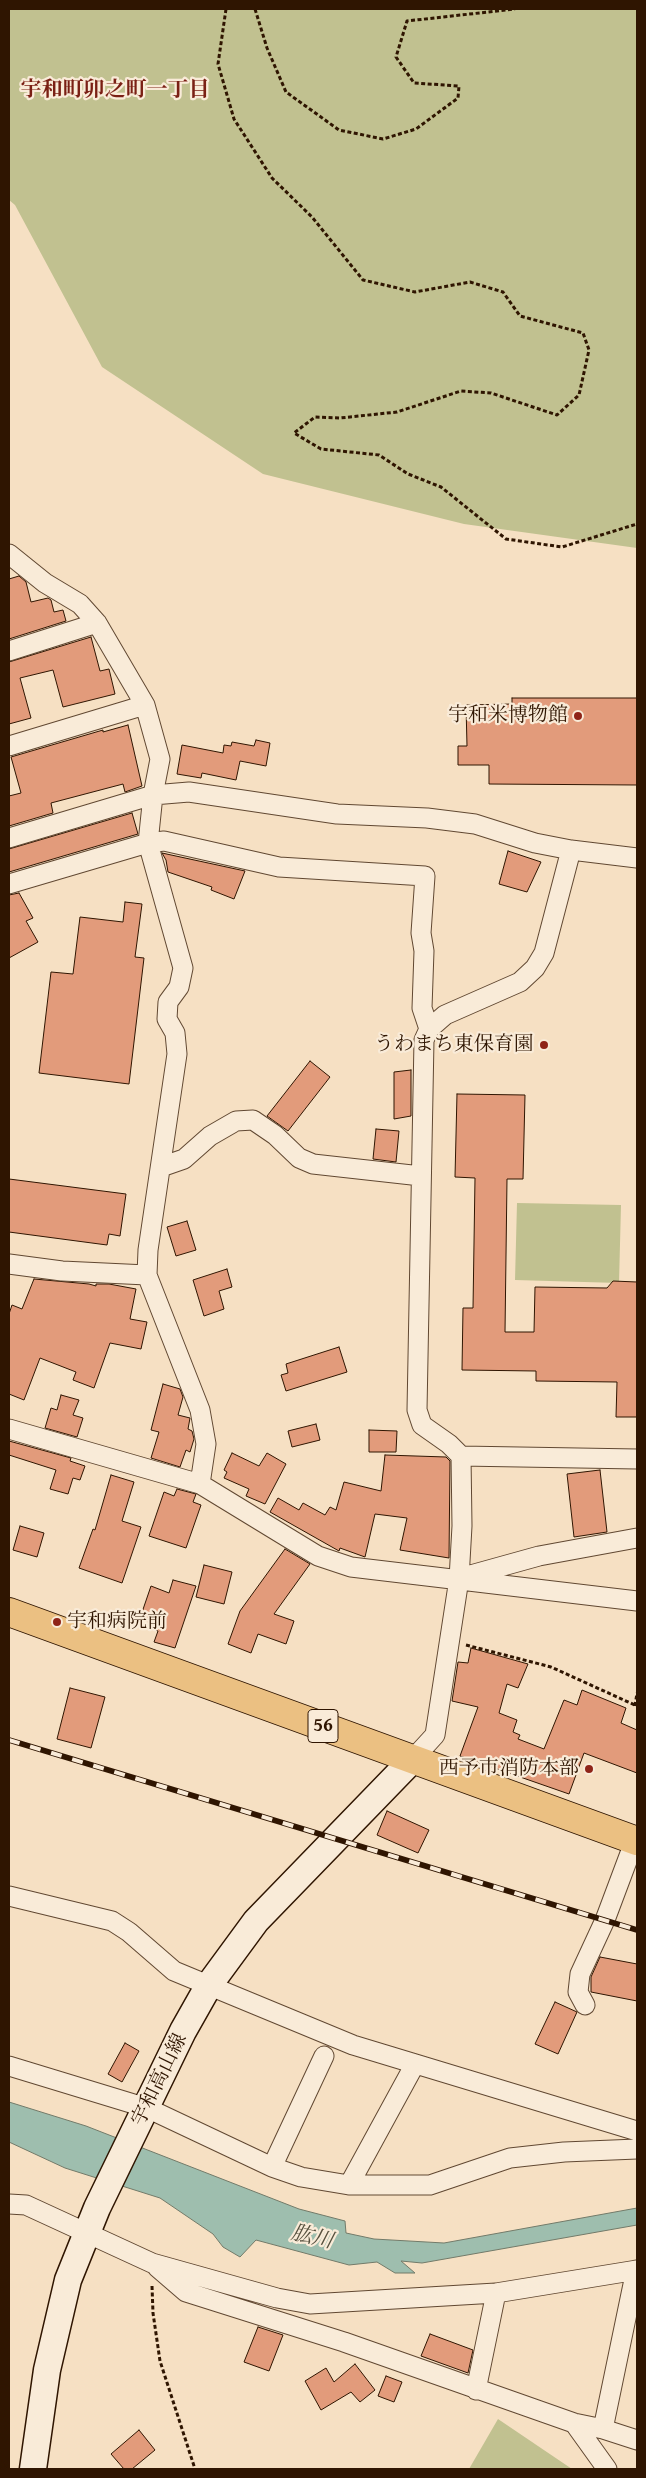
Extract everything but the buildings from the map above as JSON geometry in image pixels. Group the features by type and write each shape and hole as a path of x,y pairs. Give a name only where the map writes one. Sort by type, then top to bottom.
{"highway":[{"name":"56","path":"9,1612 636,1840"}],"main road":[{"name":"宇和高山線","path":"33,2469 47,2370 68,2280 97,2208 183,2031 209,1985 256,1921 413,1759"}],"street":[{"path":"9,555 46,583 80,604 97,623 145,705 160,759 153,795 148,843 183,968 179,987 168,1002 167,1019 175,1033 177,1054 148,1250 147,1275 200,1410 206,1444 200,1484"},
{"path":"9,650 97,623"},
{"path":"9,746 145,705"},
{"path":"9,838 153,795 189,792 337,814 426,818 475,824 535,843 571,850 637,858"},
{"path":"9,884 148,843 164,841 279,867 425,876 421,933 424,951 422,1008 429,1029"},
{"path":"413,1759 435,1735 459,1579 462,1526 460,1456 449,1444 422,1425 417,1410 424,1040 429,1029 445,1015 520,982 535,968 544,953 571,850"},
{"path":"161,1167 184,1159 210,1136 236,1121 253,1120 275,1135 300,1158 313,1164 421,1176"},
{"path":"9,1264 62,1271 147,1275"},
{"path":"9,1429 200,1484 318,1556 351,1567 637,1601"},
{"path":"460,1456 637,1459"},
{"path":"459,1579 539,1556 637,1538"},
{"path":"585,2005 578,1992 580,1974 605,1920 636,1840"},
{"path":"9,1896 112,1921 129,1932 174,1971 353,2045 637,2131"},
{"path":"272,2167 324,2056"},
{"path":"349,2185 415,2064"},
{"path":"9,2066 144,2113 272,2167 301,2177 349,2185 430,2185 510,2158 564,2152 637,2149"},
{"path":"9,2204 26,2205 152,2263 277,2298 310,2304 496,2293 637,2270 631,2330 603,2429"},
{"path":"152,2263 186,2292 344,2342 574,2423 603,2429 637,2440"},
{"path":"476,2390 496,2293"},
{"path":"574,2423 606,2469"}],"path":[{"path":"226,9 218,64 234,119 272,178 312,217 363,280 415,292 470,282 478,284 503,292 520,316 583,333 588,350 579,395 557,415 491,393 461,391 397,412 340,418 315,416 294,433 321,449 379,455 408,474 441,487 506,539 562,547 637,524"},
{"path":"255,9 267,48 286,92 339,130 383,139 416,129 458,98 459,86 414,83 396,56 407,21 515,9"},
{"path":"450,1642 551,1667 636,1706 637,1693"},
{"path":"152,2263 153,2313 160,2361 195,2469"}],"green space":[{"path":"9,9 637,9 637,548 464,524 263,474 102,367 15,205 9,200"},
{"path":"517,1203 621,1205 619,1283 515,1280"},
{"path":"498,2419 572,2469 469,2469"}],"water":[{"name":"肱川","path":"9,2102 86,2126 299,2209 345,2221 346,2233 374,2239 444,2243 637,2208 637,2225 422,2263 401,2261 415,2273 395,2273 377,2262 349,2265 256,2240 240,2257 223,2247 213,2234 160,2198 65,2168 9,2142"}],"railway":[{"path":"9,1740 637,1930"}],"place":[{"name":"宇和米博物館","path":"578,716"},
{"name":"うわまち東保育園","path":"544,1045"},
{"name":"宇和病院前","path":"57,1622"},
{"name":"西予市消防本部","path":"589,1769"}],"district":[{"name":"宇和町卯之町一丁目","path":"115,91"}]}
